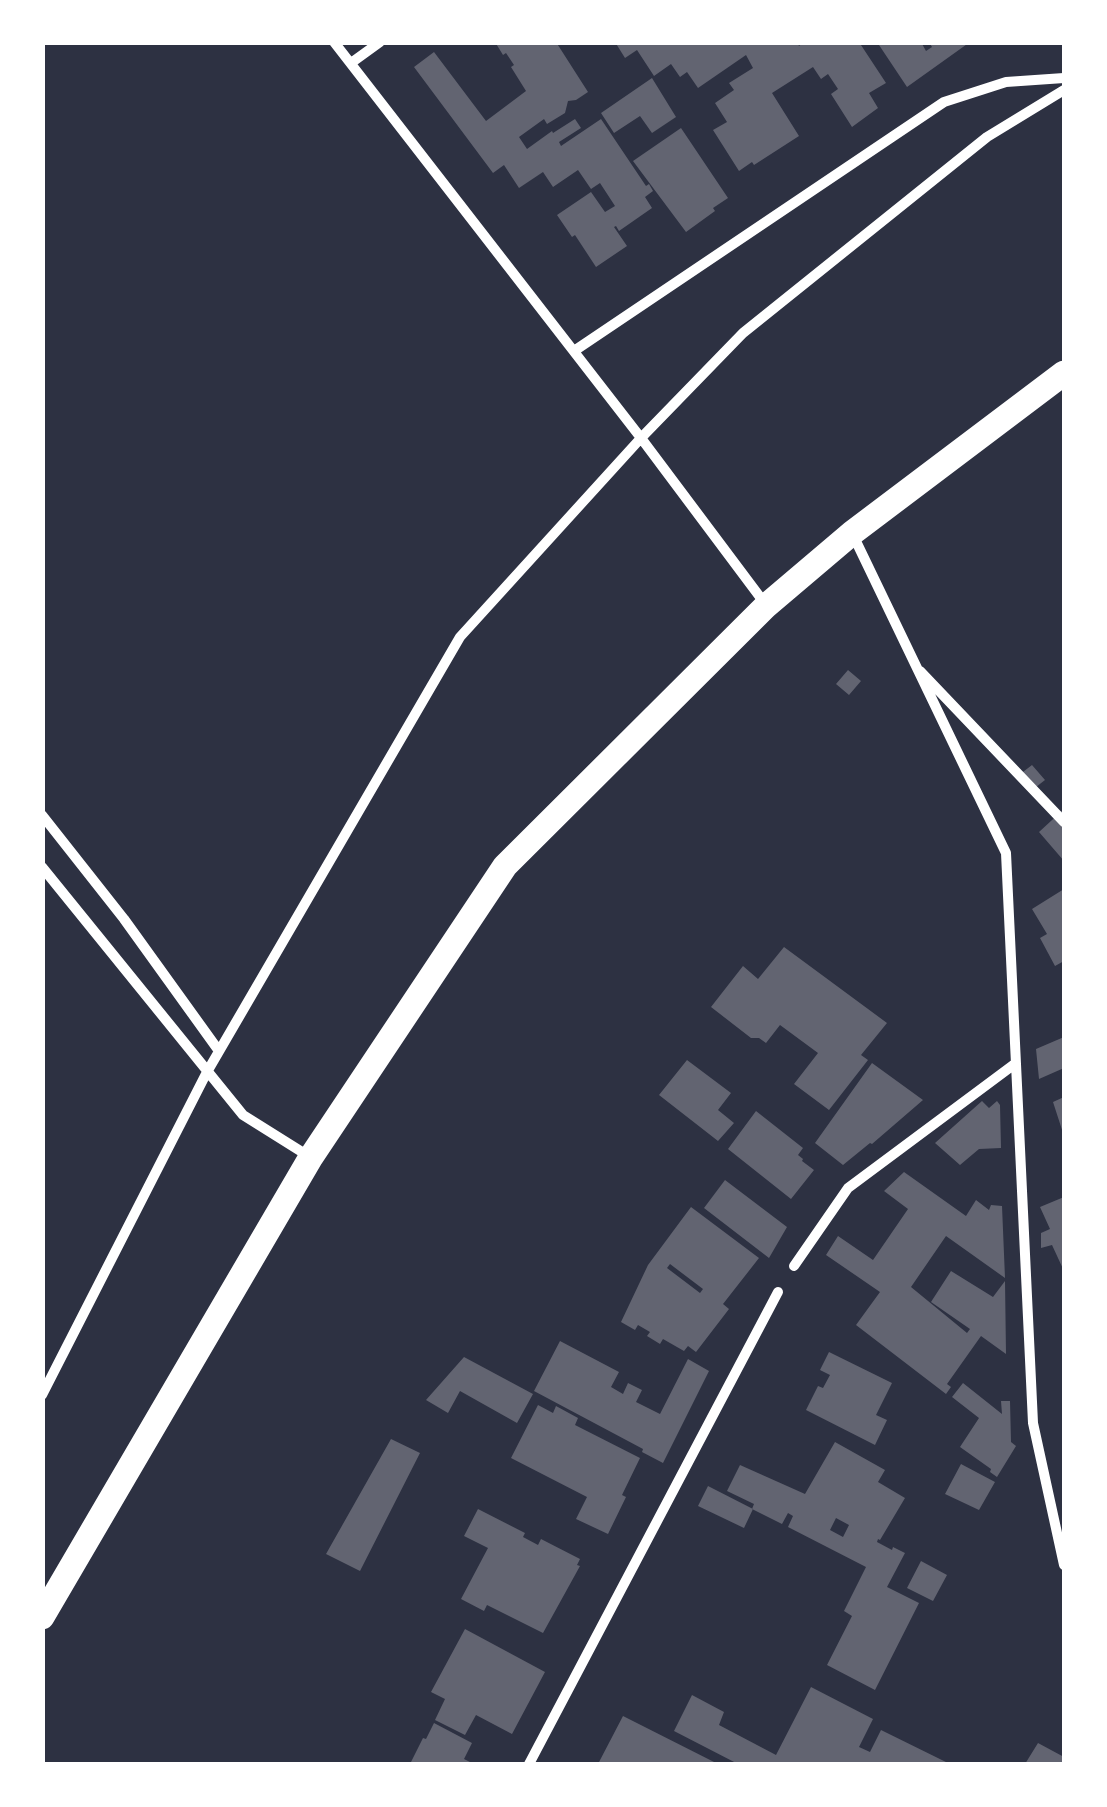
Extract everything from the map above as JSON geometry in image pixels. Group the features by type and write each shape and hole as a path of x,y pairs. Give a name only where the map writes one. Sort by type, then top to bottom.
{"main road":[{"path":"42,1617 311,1157 506,866 766,606 852,533 1064,372"}],"street":[{"path":"334,42 766,606"},
{"path":"351,63 380,42"},
{"path":"574,351 944,102 1006,82 1064,78"},
{"path":"42,1395 207,1072 460,637 641,438 744,333 987,137 1064,90"},
{"path":"852,533 1006,852 1033,1422 1064,1565"},
{"path":"914,664 1064,822"},
{"path":"42,814 219,1051"},
{"path":"42,867 243,1114 311,1157"},
{"path":"794,1266 848,1188 1016,1063"},
{"path":"530,1764 778,1292"}],"building":[{"path":"495,42 556,42 588,92 568,101 565,113 547,124 544,119 519,137 527,149 575,119 581,128 559,142 561,146 601,119 653,191 645,197 652,208 619,231 614,227 627,246 596,267 557,215 591,192 605,212 615,206 600,183 591,189 578,170 553,187 543,172 519,188 504,165 493,173 414,67 434,52 486,121 526,91 511,67 514,65"},
{"path":"615,42 797,42 799,46 804,42 859,42 886,83 869,93 878,108 852,127 831,94 838,89 828,74 821,79 813,67 772,93 799,136 739,171 713,130 727,122 715,103 734,90 729,83 753,68 746,55 698,88 687,72 680,77 671,64 654,76 637,50 625,58"},
{"path":"877,42 921,42 926,51 932,47 929,42 970,42 907,87"},
{"path":"652,78 676,117 652,133 640,116 614,133 601,113"},
{"path":"681,128 728,198 686,232 633,161"},
{"path":"848,670 861,681 849,695 836,684"},
{"path":"1032,765 1045,780 1031,791 1019,775"},
{"path":"1064,809 1064,861 1039,832"},
{"path":"1064,889 1064,961 1055,966 1040,938 1047,934 1032,909"},
{"path":"784,947 887,1023 861,1055 868,1060 829,1110 794,1084 818,1053 780,1025 766,1043 751,1038 711,1007 743,966 758,979"},
{"path":"1064,1037 1064,1068 1039,1079 1036,1049"},
{"path":"687,1060 731,1093 718,1110 734,1123 718,1141 659,1095"},
{"path":"872,1063 923,1100 843,1165 815,1143"},
{"path":"1064,1097 1064,1136 1053,1102"},
{"path":"982,1101 989,1108 997,1101 1000,1105 1001,1148 979,1149 960,1165 935,1143"},
{"path":"756,1111 803,1148 798,1155 814,1170 791,1199 728,1149"},
{"path":"904,1172 966,1216 976,1200 989,1210 991,1205 1002,1206 1005,1278 946,1236 911,1287 967,1333 970,1329 931,1302 951,1271 993,1297 1005,1281 1006,1354 981,1336 947,1384 951,1387 946,1394 856,1325 880,1292 826,1255 838,1236 873,1260 908,1209 884,1191"},
{"path":"725,1180 787,1227 769,1258 704,1208"},
{"path":"1064,1197 1064,1271 1052,1245 1041,1248 1041,1233 1050,1229 1040,1207"},
{"path":"691,1207 759,1258 723,1304 729,1309 696,1352 688,1346 684,1351 663,1339 660,1344 638,1325 635,1330 621,1322 648,1265","holes":["670,1264 703,1289 700,1293 667,1268"]},
{"path":"560,1341 619,1372 611,1387 623,1394 628,1383 642,1390 636,1402 660,1414 688,1359 709,1371 663,1463 534,1391"},
{"path":"829,1352 892,1383 876,1415 887,1420 875,1445 806,1410 818,1386 823,1388 830,1375 820,1370"},
{"path":"464,1357 533,1394 517,1423 460,1391 448,1413 426,1400"},
{"path":"963,1383 1002,1414 1001,1401 1010,1401 1011,1442 1016,1446 997,1477 960,1447 979,1418 952,1397"},
{"path":"538,1405 553,1413 556,1406 578,1418 575,1425 640,1458 608,1534 576,1519 587,1497 511,1458"},
{"path":"391,1439 420,1453 360,1571 326,1554"},
{"path":"835,1442 885,1470 878,1482 905,1498 877,1542 905,1553 887,1587 919,1603 875,1690 827,1665 852,1616 844,1611 866,1567 788,1527 793,1516 788,1513 782,1524 727,1491 740,1465 805,1494","holes":["836,1518 849,1525 843,1537 830,1530"]},
{"path":"961,1464 995,1482 979,1510 945,1494"},
{"path":"708,1486 753,1509 744,1528 698,1506"},
{"path":"478,1509 525,1533 523,1537 538,1545 541,1539 580,1559 580,1566 543,1633 487,1605 484,1611 461,1599 488,1548 464,1536"},
{"path":"921,1561 947,1575 933,1601 907,1588"},
{"path":"465,1629 545,1672 512,1734 476,1715 465,1735 435,1720 445,1699 431,1692"},
{"path":"811,1687 873,1719 859,1747 870,1752 881,1730 950,1764 738,1764 674,1731 692,1695 724,1712 719,1725 776,1755"},
{"path":"623,1716 718,1764 598,1764"},
{"path":"434,1723 472,1743 464,1759 474,1764 410,1764"},
{"path":"1038,1743 1064,1757 1064,1764 1025,1764"}]}
